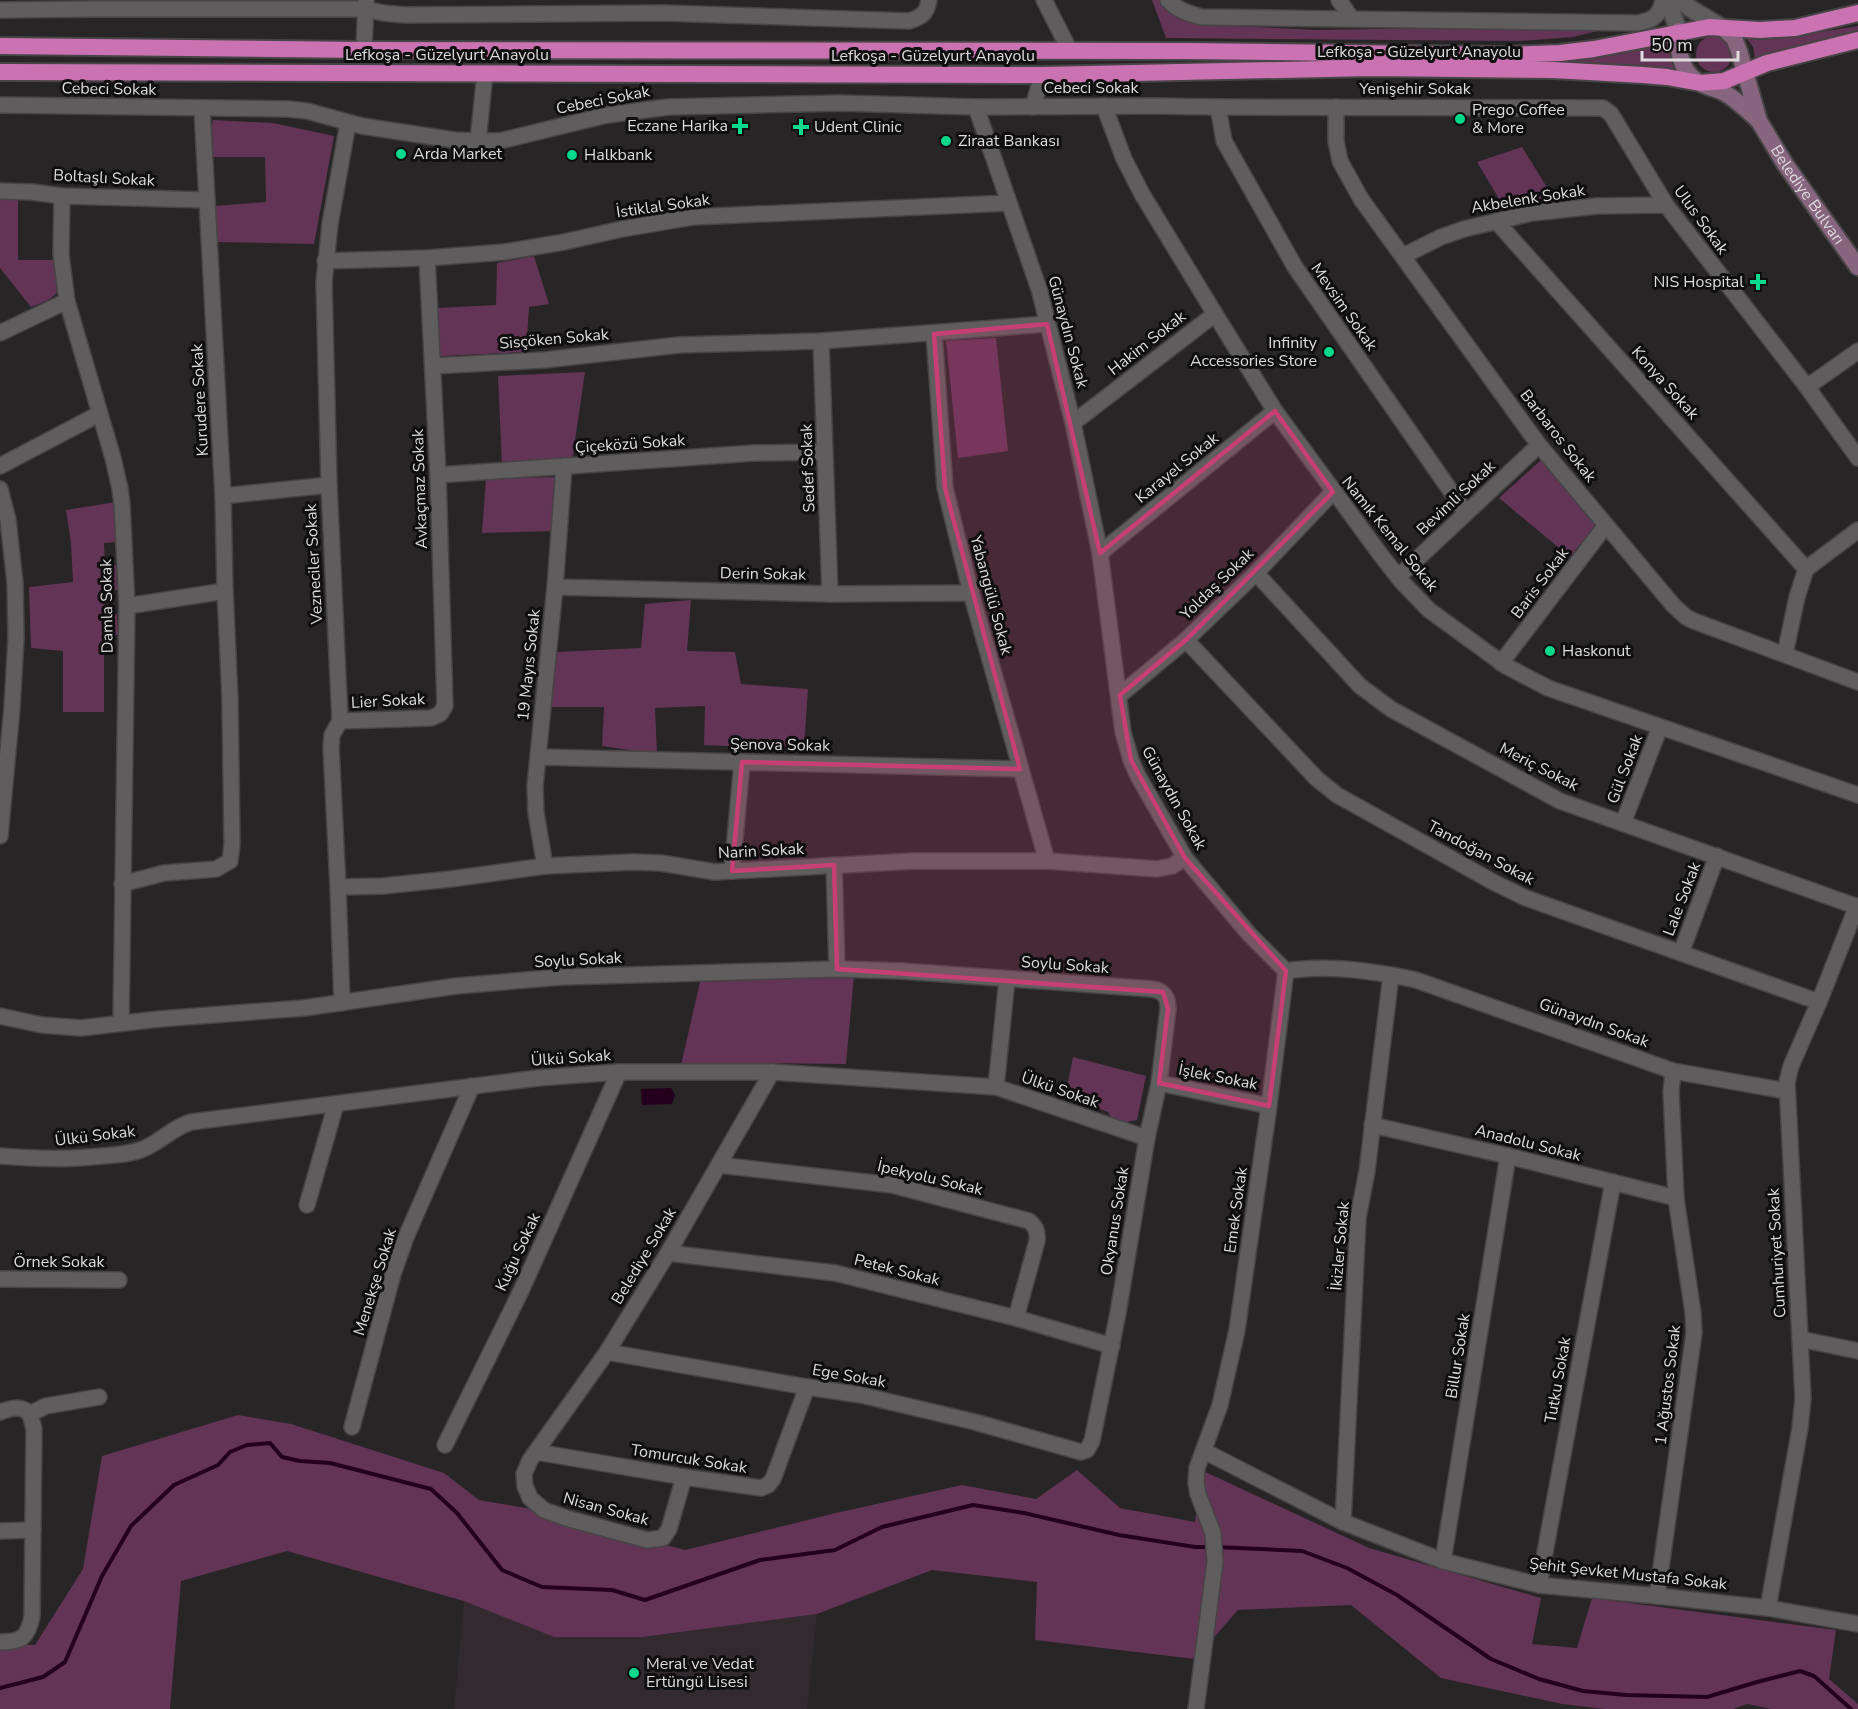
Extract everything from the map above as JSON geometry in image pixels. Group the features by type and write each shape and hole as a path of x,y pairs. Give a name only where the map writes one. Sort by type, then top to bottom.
{"highway":[{"name":"Lefkoşa - Güzelyurt Anayolu","path":"0,46 364,50 1520,54 1594,48 1708,27 1760,30 1795,28 1858,13"},
{"name":"Lefkoşa - Güzelyurt Anayolu","path":"0,72 1041,75 1371,68 1553,70 1667,77 1700,83 1724,81 1767,63 1858,40"}],"main road":[{"name":"Belediye Bulvarı","path":"1723,28 1734,39 1759,121 1785,164 1858,267"},
{"name":"Belediye Bulvarı","path":"1679,32 1680,61 1687,72 1700,83 1725,92 1759,121"}],"street":[{"path":"0,10 90,4 366,5 383,14 405,15 663,13 909,21 921,17 927,11 929,0"},
{"path":"1044,0 1070,51"},
{"path":"1168,0 1186,13 1201,17 1637,23 1656,17 1665,0"},
{"path":"1339,0 1351,18"},
{"path":"1665,0 1679,32"},
{"path":"1680,0 1723,28"},
{"path":"364,50 366,5"},
{"path":"478,141 485,73"},
{"path":"1033,106 1041,75"},
{"name":"Cebeci Sokak","path":"0,105 288,109 307,111 348,123 442,138 478,141 500,141 607,115 668,107 828,103 976,107 1218,107"},
{"name":"Namık Kemal Sokak","path":"1104,106 1124,159 1142,194 1275,411 1398,577 1429,610 1502,663 1548,688 1858,795"},
{"name":"Günaydın Sokak","path":"976,107 1039,289 1073,423 1100,553 1124,732 1131,760 1185,858 1249,934 1286,971 1305,968 1322,969 1391,975 1416,980 1673,1071 1787,1091"},
{"name":"Yenişehir Sokak","path":"1218,107 1599,107 1610,113"},
{"name":"Mevsim Sokak","path":"1218,107 1224,141 1295,267 1466,513"},
{"name":"Barbaros Sokak","path":"1336,107 1338,151 1343,169 1360,200 1539,445 1666,597 1686,617 1858,682"},
{"name":"Kurudere Sokak","path":"122,884 164,873 216,869 230,861 232,844 223,496 202,108"},
{"name":"Ulus Sokak","path":"1610,113 1666,205 1807,387 1858,458"},
{"name":"Vezneciler Sokak","path":"342,1003 330,747 340,721 329,486 324,282 325,261 348,123"},
{"name":"Boltaşlı Sokak","path":"0,191 62,196 207,200"},
{"name":"Damla Sokak","path":"62,196 61,255 67,301 120,489 127,606 121,1023"},
{"name":"İstiklal Sokak","path":"325,261 427,258 531,249 622,229 693,218 1009,203"},
{"name":"Akbelenk Sokak","path":"1403,256 1448,234 1474,225 1533,213 1575,208 1666,205"},
{"name":"Konya Sokak","path":"1496,221 1806,569"},
{"name":"Avkaçmaz Sokak","path":"427,258 446,698 444,709 438,716"},
{"path":"0,333 67,301"},
{"name":"Hakim Sokak","path":"1073,423 1215,314"},
{"path":"820,341 1047,324"},
{"name":"Yabangülü Sokak","path":"934,334 945,488 971,593 1047,861"},
{"name":"Sisçöken Sokak","path":"433,366 544,360 679,345 820,341"},
{"name":"Sedef Sokak","path":"820,341 830,594"},
{"path":"1807,387 1858,351"},
{"name":"Karayel Sokak","path":"1100,553 1275,411"},
{"path":"0,465 99,414"},
{"name":"Bevimli Sokak","path":"1398,577 1539,445"},
{"name":"Çiçeközü Sokak","path":"438,475 754,453 825,452"},
{"name":"19 Mayıs Sokak","path":"545,866 534,797 555,587 564,466"},
{"path":"223,496 329,486"},
{"path":"0,489 8,520 15,583 16,638 0,836"},
{"name":"Yoldaş Sokak","path":"1120,695 1186,640 1256,573 1333,492"},
{"name":"Baris Sokak","path":"1502,663 1606,525"},
{"path":"1785,654 1797,597 1806,569 1858,530"},
{"name":"Meriç Sokak","path":"1256,573 1360,686 1383,704 1552,797 1857,907"},
{"name":"Derin Sokak","path":"555,587 830,594 971,593"},
{"path":"127,606 225,591"},
{"name":"Tandoğan Sokak","path":"1186,640 1329,790 1526,898 1819,1002"},
{"name":"Lier Sokak","path":"340,721 438,716"},
{"name":"Gül Sokak","path":"1623,823 1660,728"},
{"name":"Şenova Sokak","path":"538,757 1020,769"},
{"path":"732,871 742,762"},
{"name":"Lale Sokak","path":"1681,953 1717,856"},
{"name":"Narin Sokak","path":"338,887 440,880 545,866 644,862 716,872 890,861 1047,861 1157,870 1173,867 1185,858"},
{"path":"834,865 837,969"},
{"name":"Cumhuriyet Sokak","path":"1768,1608 1802,1415 1803,1389 1787,1091 1791,1066 1857,907"},
{"name":"Soylu Sokak","path":"0,1016 69,1028 304,1008 456,986 562,977 837,969 902,971 1161,991"},
{"name":"Emek Sokak","path":"1197,1709 1215,1562 1213,1533 1196,1483 1197,1468 1220,1405 1237,1330 1286,971"},
{"name":"İkizler Sokak","path":"1343,1522 1358,1218 1367,1172 1391,975"},
{"path":"996,1087 1007,979"},
{"name":"Okyanus Sokak","path":"1081,1452 1087,1450 1092,1444 1159,1083 1168,1005 1167,998 1161,991"},
{"name":"1 Ağustos Sokak","path":"1657,1596 1694,1333 1694,1313 1676,1198 1671,1092 1673,1071"},
{"name":"Ülkü Sokak","path":"0,1156 54,1160 118,1155 150,1146 176,1127 192,1122 538,1078 620,1072 772,1072 996,1087 1147,1138"},
{"name":"Kuğu Sokak","path":"445,1445 521,1291 620,1072"},
{"name":"Belediye Sokak","path":"536,1452 607,1352 668,1253 772,1072"},
{"name":"İşlek Sokak","path":"1159,1083 1269,1106"},
{"name":"Menekşe Sokak","path":"352,1427 393,1274 406,1237 472,1086"},
{"path":"307,1205 336,1104"},
{"name":"Anadolu Sokak","path":"1372,1125 1676,1198"},
{"name":"Billur Sokak","path":"1443,1561 1508,1156"},
{"name":"İpekyolu Sokak","path":"719,1165 892,1185 1029,1221 1035,1227 1038,1236 1016,1318"},
{"name":"Tutku Sokak","path":"1539,1585 1613,1182"},
{"name":"Petek Sokak","path":"668,1253 835,1274 1016,1318 1112,1346"},
{"name":"Örnek Sokak","path":"0,1279 119,1280"},
{"path":"1800,1339 1858,1351"},
{"name":"Ege Sokak","path":"607,1352 861,1395 975,1422 1081,1452"},
{"name":"Tomurcuk Sokak","path":"536,1452 684,1477 757,1487 768,1485 774,1476 807,1387"},
{"path":"30,1414 46,1406 99,1397"},
{"path":"0,1412 25,1409 30,1414 34,1429 32,1616 30,1628 24,1637 16,1641 0,1642"},
{"name":"Şehit Şevket Mustafa Sokak","path":"1204,1451 1343,1522 1443,1561 1539,1585 1768,1608 1858,1624"},
{"name":"Nisan Sokak","path":"536,1452 526,1467 524,1481 527,1493 534,1503 544,1510 566,1518 647,1540 660,1539 668,1532 684,1477"},
{"path":"0,1531 33,1530"}],"highlighted area":[{"path":"1047,324 1100,553 1275,411 1333,492 1186,640 1120,695 1131,760 1185,858 1286,971 1269,1106 1159,1083 1168,1009 1163,992 837,969 834,865 732,871 742,762 1020,769 945,488 934,334"}],"shaded area":[{"path":"1152,0 1162,0 1176,16 1196,24 1317,30 1603,25 1610,28 1573,37 1520,41 1166,38"},
{"path":"1858,26 1858,33 1755,59 1753,47 1747,39 1790,37"},
{"path":"1714,36 1727,41 1732,54 1727,67 1714,72 1701,67 1696,54 1701,41"},
{"path":"1674,42 1680,71 1581,66 1453,55"},
{"path":"213,120 273,123 334,136 314,244 216,242 215,206 266,202 265,157 207,157"},
{"path":"1522,147 1553,197 1502,204 1477,162"},
{"path":"0,199 18,199 18,260 56,260 57,291 49,299 31,307 0,268"},
{"path":"534,256 549,304 529,307 526,352 440,356 437,308 496,305 497,263"},
{"path":"996,338 1008,451 958,458 946,341"},
{"path":"585,372 572,461 502,465 498,376"},
{"path":"1541,460 1596,524 1570,557 1499,498"},
{"path":"556,477 554,531 482,533 486,479"},
{"path":"116,502 118,542 104,543 105,564 116,565 117,590 105,590 105,614 117,614 118,635 104,636 104,712 63,712 63,651 31,648 29,587 73,582 66,510"},
{"path":"691,600 687,651 735,652 741,684 808,689 804,749 704,745 705,706 655,708 657,754 602,746 604,707 549,707 557,652 641,648 645,604"},
{"path":"854,976 846,1064 681,1065 700,982"},
{"path":"1073,1057 1146,1076 1137,1120 1126,1122 1111,1117 1108,1112 1065,1097"},
{"path":"671,1088 675,1095 672,1104 642,1105 641,1089"},
{"path":"238,1415 291,1424 444,1473 479,1500 526,1508 685,1550 962,1485 1036,1499 1077,1470 1120,1508 1195,1522 1201,1470 1369,1548 1541,1598 1532,1644 1577,1648 1592,1598 1836,1630 1829,1679 1858,1704 1858,1709 1772,1709 1747,1704 1733,1709 1605,1709 1562,1704 1441,1678 1351,1605 1238,1610 1195,1659 1035,1640 1037,1582 932,1570 817,1614 642,1637 554,1637 464,1601 287,1551 181,1581 170,1709 0,1709 0,1645 35,1645 83,1569 102,1456"},
{"name":"Meral ve Vedat Ertüngü Lisesi","path":"464,1601 554,1637 642,1637 817,1614 807,1709 454,1709"}],"waterway":[{"path":"0,1688 43,1677 65,1662 102,1576 131,1526 174,1485 218,1465 230,1452 247,1445 270,1443 282,1457 330,1463 431,1489 457,1513 502,1570 542,1587 612,1590 645,1600 760,1560 835,1550 882,1527 973,1505 1024,1513 1119,1535 1195,1547 1209,1547"},
{"path":"1216,1547 1302,1551 1347,1568 1397,1595 1491,1659 1539,1679 1583,1691 1626,1695 1707,1697 1800,1671 1814,1676 1851,1709"}],"place":[{"name":"Prego Coffee & More","path":"1460,119"},
{"name":"Eczane Harika","path":"740,126"},
{"name":"Udent Clinic","path":"801,127"},
{"name":"Ziraat Bankası","path":"946,141"},
{"name":"Arda Market","path":"401,154"},
{"name":"Halkbank","path":"572,155"},
{"name":"NIS Hospital","path":"1758,282"},
{"name":"Infinity Accessories Store","path":"1329,352"},
{"name":"Haskonut","path":"1550,651"},
{"name":"Meral ve Vedat Ertüngü Lisesi","path":"634,1673"}]}
